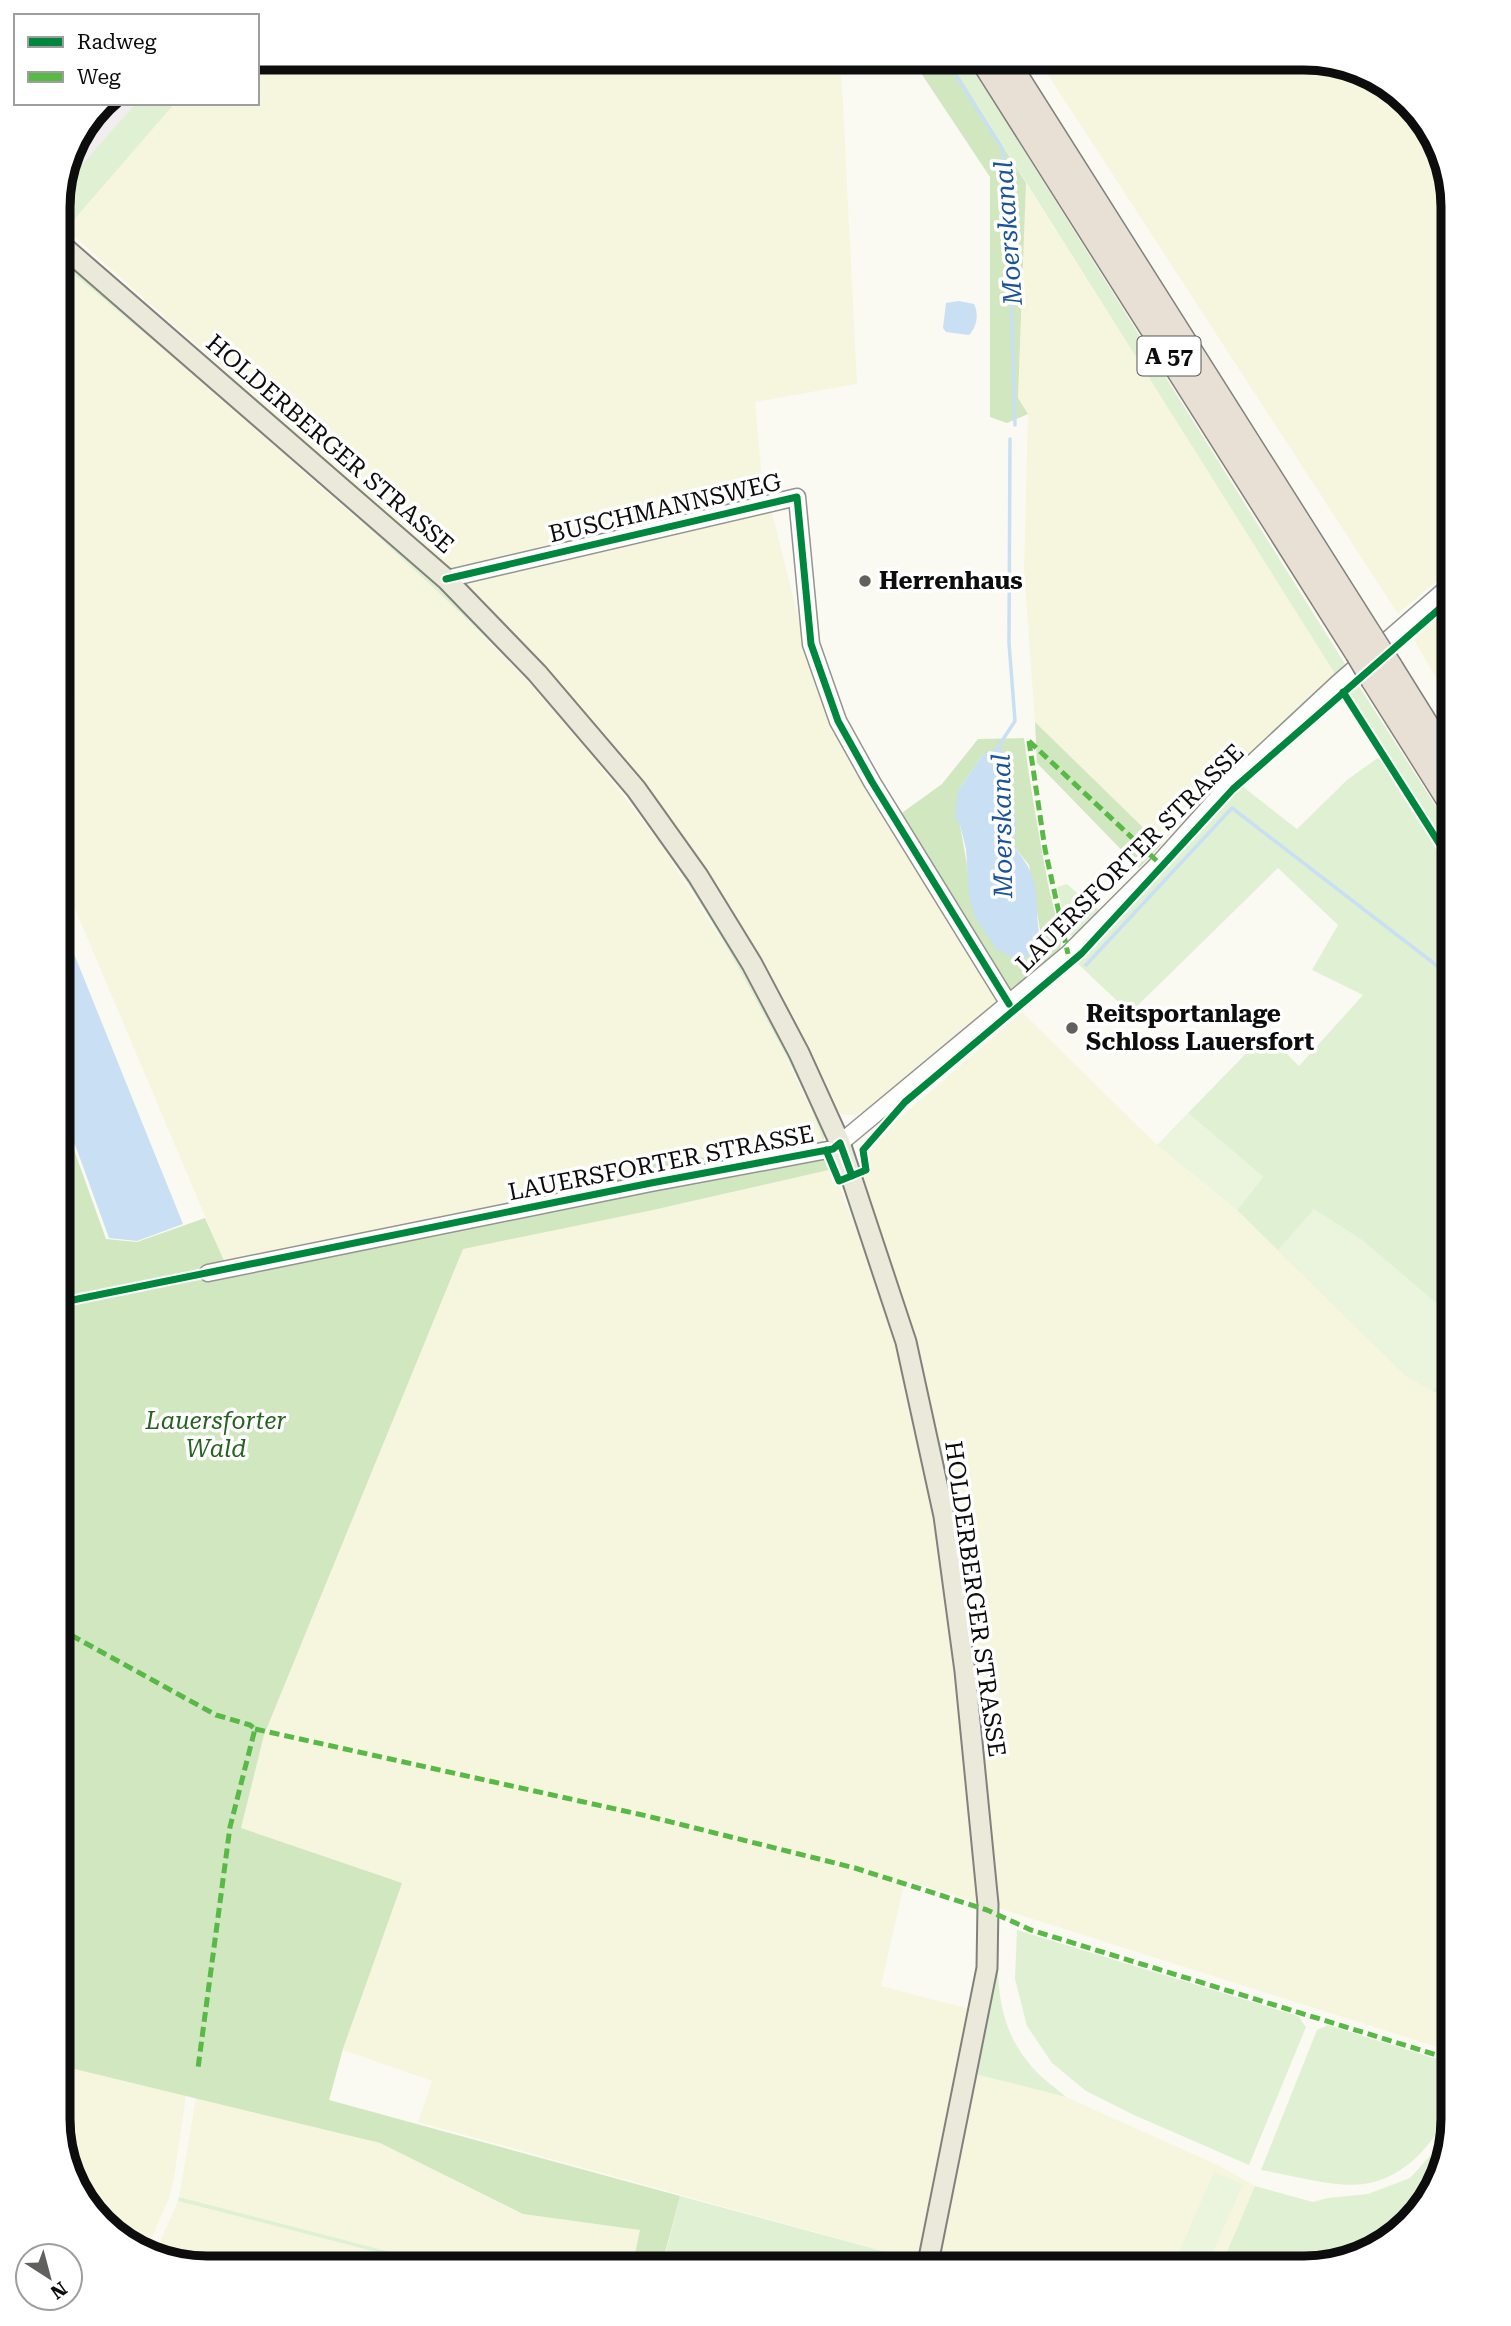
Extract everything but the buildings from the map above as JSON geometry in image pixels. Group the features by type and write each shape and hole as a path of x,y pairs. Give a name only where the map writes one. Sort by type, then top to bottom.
{"highway":[{"name":"A 57","path":"989,70 1364,646"},
{"name":"A 57","path":"1013,70 1381,673 1441,785"},
{"name":"A 57","path":"1381,673 1441,751"}],"main road":[{"name":"HOLDERBERGER STRASSE","path":"70,252 446,579 493,625 588,730 698,876 752,964 799,1053 840,1143 906,1342 944,1516 965,1671 988,1905 987,1968 929,2256"}],"street":[{"name":"BUSCHMANNSWEG","path":"446,579 797,497 811,645 838,722 872,782 1009,1003"},
{"name":"LAUERSFORTER STRASSE","path":"208,1273 651,1182 833,1149 1069,954 1159,863 1230,784 1337,684 1441,593"}],"shaded area":[{"path":"116,105 134,105 74,176 84,146 98,124"}],"green space":[{"path":"259,70 840,70 857,384 755,402 764,501 450,571 70,233 70,224 173,105 259,105"},
{"path":"919,70 955,70 1026,183 1018,398 1028,414 1007,423 990,417 990,177"},
{"path":"956,70 974,70 1347,667 1337,677"},
{"path":"1045,70 1313,70 1331,73 1348,77 1380,93 1401,110 1423,139 1436,172 1441,207 1441,577 1398,614"},
{"path":"134,105 173,105 70,224 70,198 75,173"},
{"path":"1026,183 1337,677 1230,771 1161,845 1035,722 1024,570 1028,414 1018,398"},
{"path":"70,260 493,633 634,796 749,971 826,1133 823,1141 793,1070 708,916 653,833 593,753 505,656 413,568 166,351 70,271"},
{"path":"70,271 185,367 430,583 528,681 579,739 658,840 741,971 785,1055 823,1141 797,1148 647,1163 638,1174 224,1261 70,897"},
{"path":"770,504 810,665 845,744 1000,1003 884,1098 855,1115 843,1115 834,1109 729,914 462,584 465,580"},
{"path":"1441,614 1441,686 1414,640"},
{"path":"1357,683 1441,814 1441,1395 1406,1376 1237,1210 1263,1177 1188,1113 1266,1033 1299,1066 1363,995 1312,970 1338,925 1278,868 1130,1013 1077,963 1242,786 1297,829 1347,780 1379,757 1341,697"},
{"path":"1035,722 1161,845 1139,868 1037,763"},
{"path":"1024,738 1041,847 1060,936 1061,953 1049,966 1008,993 899,815 942,784 978,739","holes":["984,753 1013,807 1013,845 1029,865 1041,936 969,895 958,791"]},
{"path":"1067,884 1083,898 1093,900 1099,912 1079,937 1068,935 1057,887"},
{"path":"1022,1012 1157,1145 1237,1210 1406,1376 1441,1395 1441,2048 995,1907 958,1567 933,1419 913,1341 856,1168 895,1122"},
{"path":"1188,1113 1263,1177 1237,1210 1157,1145"},
{"name":"Lauersforter Wald","path":"70,1138 106,1239 137,1242 205,1218 230,1274 428,1233 431,1219 638,1174 647,1163 797,1148 823,1141 833,1169 463,1249 264,1735 241,1828 402,1883 343,2049 329,2100 680,2196 664,2256 635,2256 640,2230 523,2214 380,2143 70,2068"},
{"path":"833,1169 900,1344 938,1517 959,1668 980,1903 905,1880 881,1986 974,2010 924,2256 901,2256 418,2122 432,2081 343,2050 401,1883 240,1829 264,1735 463,1248 653,1210"},
{"path":"1314,1209 1361,1239 1441,1307 1441,1380 1433,1391 1406,1376 1278,1250"},
{"path":"1017,1930 1298,2016 1306,2027 1249,2165 1086,2091 1052,2063 1027,2026 1015,1979"},
{"path":"997,1948 1000,1996 1013,2039 1036,2071 1066,2097 975,2074"},
{"path":"1328,2025 1441,2060 1441,2126 1419,2155 1394,2174 1380,2180 1353,2185 1261,2170 1317,2030"},
{"path":"70,2068 186,2096 169,2198 149,2243 124,2228 98,2202 80,2171 71,2137"},
{"path":"975,2074 1066,2097 1222,2167 1255,2186 1225,2256 937,2256"},
{"path":"196,2098 380,2143 523,2214 641,2230 635,2256 406,2256 179,2197"},
{"path":"1437,2148 1431,2171 1413,2202 1387,2228 1356,2246 1322,2255 1225,2256 1255,2186 1313,2202 1368,2194 1410,2178"},
{"path":"1214,2172 1243,2184 1211,2256 1177,2256"},
{"path":"680,2196 901,2256 665,2256"},
{"path":"179,2197 406,2256 391,2256 178,2201"},
{"path":"178,2201 391,2256 198,2256 158,2247"}],"water":[{"path":"959,301 974,304 976,308 975,324 969,335 946,332 943,328 946,303"},
{"path":"1001,747 1017,825 1013,845 1032,876 1037,900 1039,950 1019,961 996,949 975,917 969,895 966,849 960,825 955,817 958,791 984,753"},
{"path":"70,944 183,1224 137,1241 109,1238 70,1131"}],"waterway":[{"name":"Moerskanal","path":"953,70 1002,148 1012,214 1015,425"},
{"name":"Moerskanal","path":"996,750 1015,721 1009,643 1010,439"},
{"name":"Moerskanal","path":"1086,965 1232,808 1441,969"}],"marked path":[{"path":"1029,741 1045,849 1068,954"},
{"path":"1029,741 1159,863"},
{"path":"70,1635 216,1715 255,1729 230,1827 198,2068"},
{"path":"255,1729 647,1816 855,1868 987,1910 1031,1930 1441,2056"}],"cycle path":[{"path":"446,579 797,497 811,644 838,721 872,782 1009,1004"},
{"path":"826,1150 839,1181 866,1170 863,1150 905,1102 1082,953 1233,789 1441,607"},
{"path":"1343,692 1441,846"},
{"path":"70,1301 651,1183 833,1149 840,1143 852,1176"}],"place":[{"name":"Herrenhaus","path":"865,581"},
{"name":"Reitsportanlage Schloss Lauersfort","path":"1072,1028"}]}
